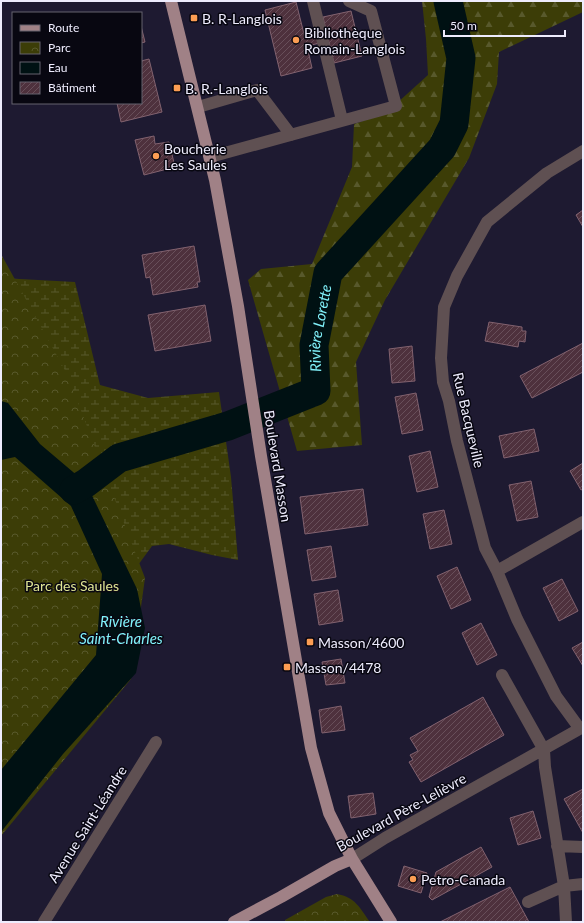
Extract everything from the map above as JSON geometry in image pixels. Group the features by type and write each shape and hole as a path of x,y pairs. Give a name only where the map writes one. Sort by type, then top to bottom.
{"main road":[{"name":"Boulevard Masson","path":"171,1 215,180 238,306 261,456 311,748 329,813 352,859 391,922"},
{"name":"Boulevard Père-Lelièvre","path":"234,922 335,866 352,859"}],"street":[{"path":"314,1 342,120"},
{"path":"210,157 396,106 371,10 349,1"},
{"path":"198,107 257,90 291,135"},
{"name":"Rue Bacqueville","path":"581,728 556,696 517,619 497,571 485,548 443,382 441,358 444,307 457,276 488,222 546,173 583,151"},
{"path":"497,571 583,522"},
{"path":"502,675 544,750 545,767 564,886 566,922"},
{"name":"Boulevard Père-Lelièvre","path":"352,859 581,728"},
{"name":"Avenue Saint-Léandre","path":"44,922 156,742"},
{"path":"557,846 583,847"},
{"path":"528,902 564,886 583,884"}],"green space":[{"path":"422,1 583,1 583,12 499,52 497,84 469,158 385,300 356,362 362,445 297,451 248,280 261,269 312,264 352,167 354,124 386,113 428,75"},
{"name":"Parc des Saules","path":"1,254 67,374 145,578 131,679 1,836"},
{"path":"1,278 75,282 100,385 148,398 219,392 231,477 238,560 169,544 152,546 122,587"},
{"path":"337,894 353,900 370,922 286,922 285,920 326,897"}],"water":[{"name":"Rivière Saint-Charles","path":"1,401 8,403 40,444 86,483 137,589 145,628 136,673 63,754 1,832 1,770 96,655 102,574 71,506 15,457 1,460"}],"building":[{"name":"Bibliothèque Romain-Langlois","path":"296,2 305,38 318,35 320,43 307,46 312,68 281,76 265,10"},
{"path":"351,11 362,56 334,63 323,17"},
{"path":"142,30 145,42 142,43"},
{"path":"149,59 162,112 121,122 117,104 142,104 142,61"},
{"name":"Boucherie Les Saules","path":"154,136 155,144 169,142 175,167 144,175 135,140"},
{"path":"583,210 583,227 576,215"},
{"path":"194,246 200,282 197,282 198,287 153,295 150,277 146,278 142,255"},
{"path":"205,305 211,341 155,351 148,315"},
{"path":"489,322 522,327 522,331 526,331 525,342 519,341 518,347 485,341"},
{"path":"583,343 583,372 532,398 520,376"},
{"path":"412,346 415,381 392,383 389,349"},
{"path":"416,393 423,430 402,434 395,397"},
{"path":"534,429 539,451 504,458 499,436"},
{"path":"430,451 438,487 417,492 409,456"},
{"path":"583,463 583,489 581,490 570,471"},
{"path":"531,481 538,517 517,521 509,485"},
{"path":"363,489 368,525 305,534 300,497"},
{"path":"444,510 452,544 430,549 423,514"},
{"path":"331,546 336,577 312,581 307,550"},
{"path":"457,567 471,600 451,609 437,576"},
{"path":"562,579 578,611 559,621 543,588"},
{"path":"338,590 343,621 319,625 314,594"},
{"path":"481,623 497,655 477,665 462,633"},
{"path":"583,642 583,666 572,648"},
{"path":"341,659 345,683 326,685 322,662"},
{"path":"483,697 504,735 421,782 409,762 413,760 410,755 418,751 410,738"},
{"path":"341,706 345,730 322,733 319,710"},
{"path":"583,789 583,833 564,799"},
{"path":"373,793 376,814 351,818 348,796"},
{"path":"533,811 541,838 518,845 510,818"},
{"path":"481,847 492,867 432,900 429,897 436,872"},
{"name":"Petro-Canada","path":"404,866 427,873 421,893 398,886"},
{"path":"510,887 529,922 440,922"}],"waterway":[{"name":"Rivière Lorette","path":"74,490 86,483 119,458 228,426 316,391 314,345 328,273 442,148 454,124 461,58 448,1"}],"place":[{"name":"B. R-Langlois","path":"194,18"},
{"name":"Bibliothèque Romain-Langlois","path":"296,40"},
{"name":"B. R.-Langlois","path":"177,88"},
{"name":"Boucherie Les Saules","path":"156,156"},
{"name":"Masson/4600","path":"310,642"},
{"name":"Masson/4478","path":"287,667"},
{"name":"Petro-Canada","path":"413,879"}]}
